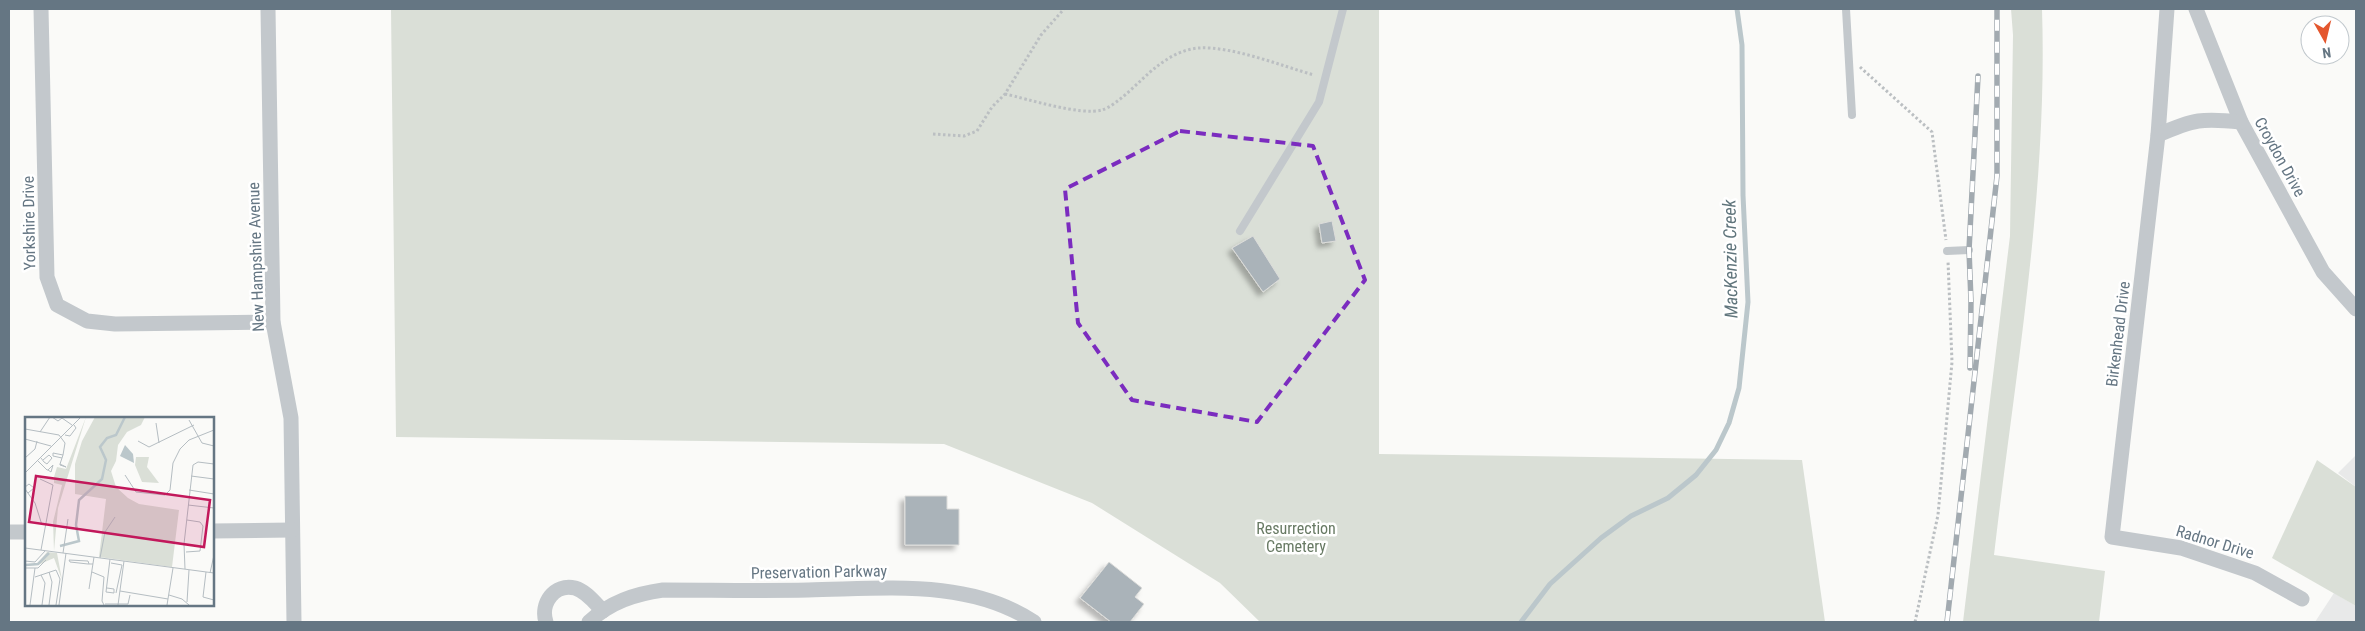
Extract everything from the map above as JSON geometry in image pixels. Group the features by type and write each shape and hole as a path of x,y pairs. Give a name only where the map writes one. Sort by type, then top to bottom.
{"street":[{"name":"Yorkshire Drive","path":"41,9 47,277 57,305 87,321 115,324 274,322"},
{"name":"New Hampshire Avenue","path":"268,9 274,322 291,418 294,622"},
{"name":"Birkenhead Drive","path":"2112,537 2158,135 2167,9"},
{"name":"Croydon Drive","path":"2196,9 2241,122 2323,272 2356,309"},
{"path":"2158,135 2189,121 2211,119 2241,122"},
{"path":"214,531 292,530"},
{"path":"9,532 25,532"},
{"name":"Radnor Drive","path":"2112,537 2181,548 2255,573 2302,599"},
{"path":"546,622 544,615 545,604 552,594 562,588 575,588 585,593 603,611"},
{"name":"Preservation Parkway","path":"589,622 603,611 631,597 663,590 919,588 978,597 1004,606 1034,622"}],"lane":[{"path":"1240,231 1303,131 1318,102 1326,79 1343,9"},
{"path":"1846,9 1847,55 1852,115"},
{"path":"1947,251 1969,250"}],"path":[{"path":"933,134 964,136 977,131 992,107 1005,94 1041,35 1064,9"},
{"path":"1005,94 1079,112 1103,110 1114,104 1161,62 1175,55 1200,48 1254,57 1326,79"},
{"path":"1847,55 1932,132 1947,251 1952,362 1938,515 1916,622"}],"highlighted area":[{"path":"1180,131 1313,146 1365,280 1257,422 1132,400 1078,323 1065,189"}],"shaded area":[{"path":"2356,455 2356,487 2338,473"},
{"path":"2334,593 2356,606 2356,622 2315,622"}],"green space":[{"name":"Resurrection Cemetery","path":"391,9 1379,9 1379,454 1802,460 1825,622 1260,622 1220,583 1092,503 944,444 396,437"},
{"path":"2011,9 2042,9 2043,78 2040,146 2028,283 1994,555 2105,571 2099,622 1963,622 2010,236 2013,35"},
{"path":"2317,460 2356,487 2356,606 2272,558"}],"building":[{"path":"1332,221 1336,241 1322,243 1319,224"},
{"path":"1253,236 1280,279 1263,292 1232,248"},
{"path":"905,496 947,496 947,509 959,509 959,545 905,545"},
{"path":"1109,562 1142,588 1135,597 1144,604 1130,622 1111,622 1080,598"}],"waterway":[{"name":"MacKenzie Creek","path":"1521,622 1550,584 1601,538 1631,516 1668,498 1696,475 1716,450 1729,423 1739,388 1748,302 1743,195 1742,45 1737,9"}],"railway":[{"path":"1947,622 1997,176 1997,9"},
{"path":"1970,368 1971,301 1969,250 1978,76"}]}
